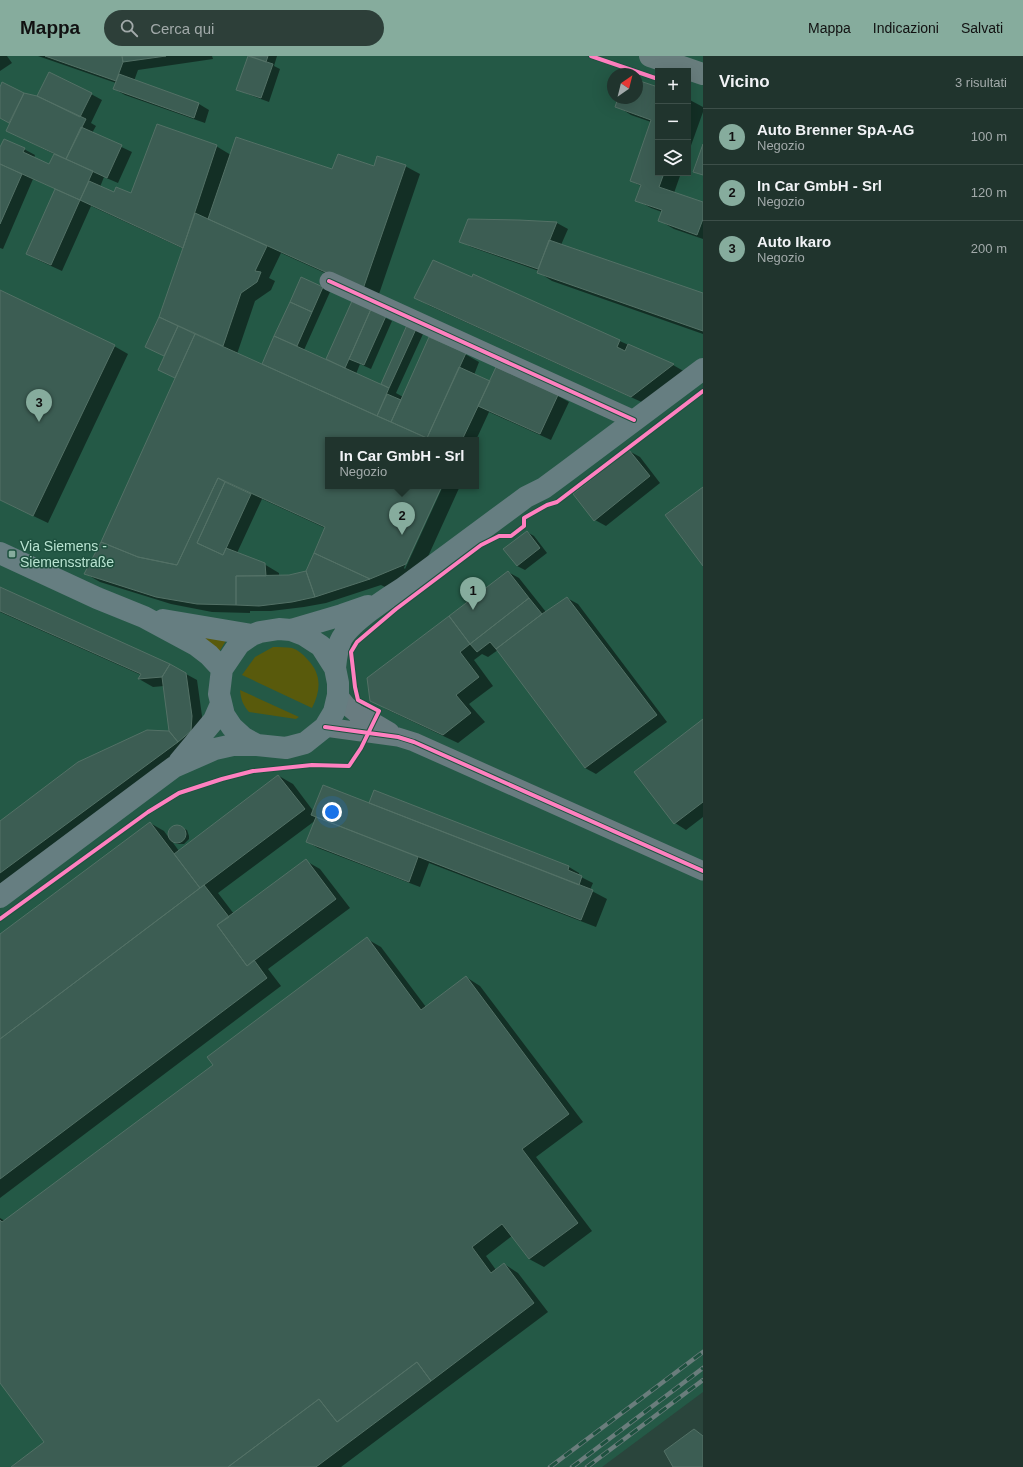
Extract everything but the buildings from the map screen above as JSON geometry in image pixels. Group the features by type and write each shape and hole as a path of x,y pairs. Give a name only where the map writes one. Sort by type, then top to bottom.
{"main road":[{"path":"650,56 703,74"},
{"path":"0,897 174,767 214,749 233,745 257,745 286,748 305,743 325,727 334,712 338,695 338,683 335,668 337,655 343,636 348,630 382,601 403,588 526,497 550,484 703,369"},
{"path":"0,553 97,598 144,617 196,645 209,655 222,669"},
{"path":"291,630 382,601"},
{"path":"144,617 252,635"},
{"path":"257,745 244,738 232,727 224,715 219,694 222,669 239,644 252,635 260,632 279,629 291,630 304,635 321,646 335,668"},
{"path":"174,767 214,720 221,704"}],"street":[{"path":"329,281 634,420"},
{"path":"338,695 346,705 357,714 398,737"},
{"path":"325,727 398,737 414,742 703,872"}],"shaded area":[{"path":"0,56 703,56 703,1392 602,1467 0,1467"},
{"path":"200,637 227,639 219,652"},
{"path":"273,647 292,648 302,654 312,665 318,676 318,689 312,708 242,675 255,657"},
{"path":"240,690 299,717 296,719 249,712 245,707"}],"railway":[{"path":"550,1467 703,1352"},
{"path":"572,1467 703,1368"},
{"path":"587,1467 703,1380"}],"cycle path":[{"path":"591,56 655,78"},
{"path":"329,281 634,420"},
{"path":"0,919 148,812 179,793 253,771 312,765 349,766 361,748 379,711 358,700 351,652 357,642 396,609 481,545 499,536 511,536 524,526 524,518 547,505 557,502 703,391"},
{"path":"325,727 398,737 414,742 703,871"}],"place":[{"name":"Auto Ikaro","path":"39,422"},
{"name":"In Car GmbH - Srl","path":"402,535"},
{"name":"Via Siemens - Siemensstraße","path":"12,554"},
{"name":"Auto Brenner SpA-AG","path":"473,610"}]}
